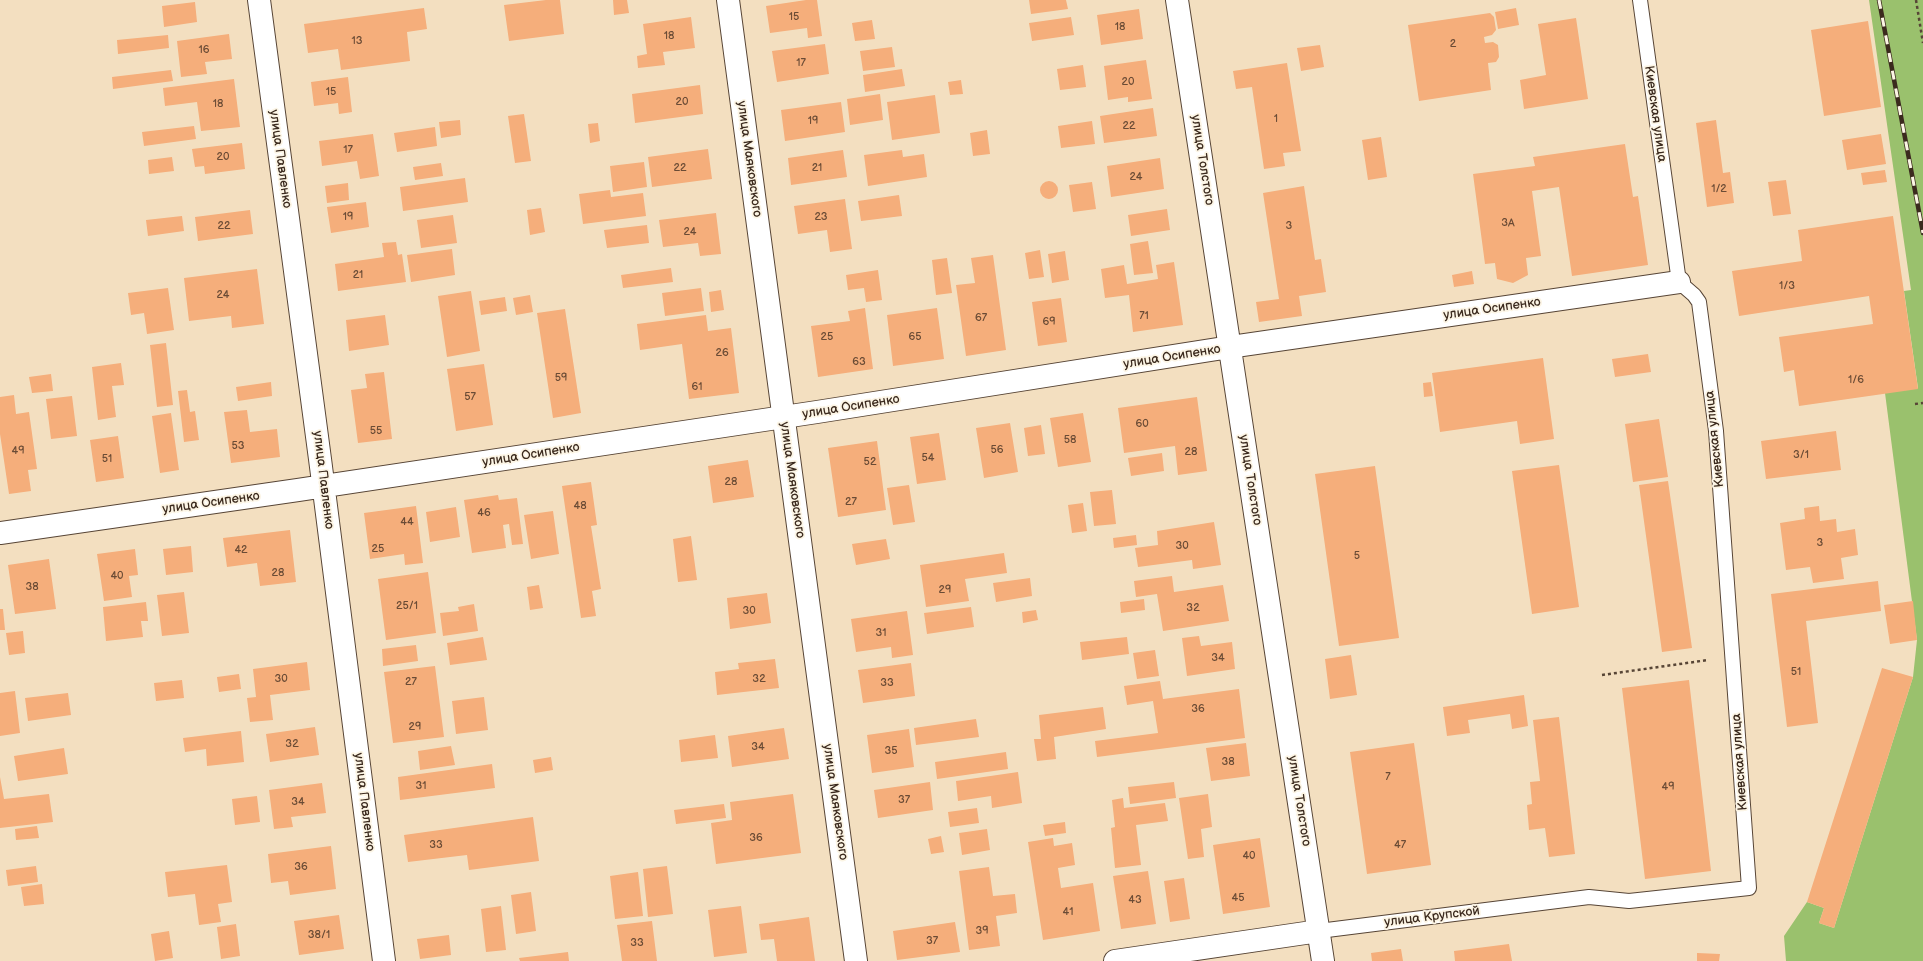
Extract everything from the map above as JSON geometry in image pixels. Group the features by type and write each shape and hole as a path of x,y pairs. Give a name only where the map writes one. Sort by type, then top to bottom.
{"street":[{"name":"улица Павленко","path":"259,0 384,961"},
{"name":"улица Маяковского","path":"728,0 856,961"},
{"name":"улица Толстого","path":"1177,0 1323,961"},
{"name":"улица Осипенко","path":"0,533 783,418 1230,347 1679,282"},
{"name":"улица Крупской","path":"1115,961 1319,931"}],"lane":[{"name":"Киевская улица","path":"1640,0 1679,282 1694,295 1699,302 1716,431 1749,888"},
{"name":"улица Крупской","path":"1319,931 1589,897 1629,901 1749,888"}],"path":[{"path":"1916,0 1923,43"},
{"path":"1915,404 1923,403"},
{"path":"1602,675 1733,657"}],"green space":[{"path":"1869,0 1923,0 1923,961 1786,961 1784,936 1807,902 1824,908 1819,923 1834,928 1913,677 1917,640 1885,393 1918,388 1904,291 1911,290"}],"building":[{"path":"546,0 560,0 564,34 509,41 504,5"},
{"path":"613,0 627,0 629,13 614,15"},
{"path":"806,0 817,0 822,36 808,38 807,28 770,33 766,6"},
{"path":"1029,0 1066,0 1068,9 1031,14"},
{"path":"195,2 197,22 164,27 162,6"},
{"path":"424,8 427,29 407,32 410,61 341,70 338,49 308,53 304,24"},
{"path":"1516,8 1519,25 1498,29 1495,12"},
{"path":"1139,9 1143,39 1101,45 1097,15"},
{"path":"1490,13 1494,17 1496,30 1492,35 1484,37 1485,43 1493,42 1498,45 1499,57 1496,62 1488,63 1491,90 1419,101 1408,25"},
{"path":"691,17 695,48 663,52 665,65 638,68 637,56 647,54 643,24"},
{"path":"1071,17 1074,35 1032,41 1029,23"},
{"path":"1576,18 1588,99 1524,109 1520,80 1546,75 1538,24"},
{"path":"872,20 875,39 855,41 852,23"},
{"path":"1868,21 1881,107 1824,116 1811,30"},
{"path":"229,34 232,59 205,62 207,74 181,77 177,41"},
{"path":"168,35 169,48 118,54 117,40"},
{"path":"825,44 829,74 777,82 772,51"},
{"path":"1320,45 1324,67 1301,71 1297,48"},
{"path":"892,47 895,67 863,71 860,51"},
{"path":"1146,60 1152,99 1128,102 1128,97 1108,100 1104,66"},
{"path":"1287,63 1301,151 1283,153 1285,166 1264,169 1252,87 1236,89 1233,71"},
{"path":"1083,65 1086,87 1060,90 1057,69"},
{"path":"902,69 905,86 865,92 863,75"},
{"path":"171,70 173,81 113,89 112,77"},
{"path":"348,77 352,112 339,114 338,103 314,106 311,82"},
{"path":"234,79 240,127 201,131 197,102 165,106 163,88"},
{"path":"961,80 963,94 950,95 948,82"},
{"path":"700,85 703,114 635,123 632,94"},
{"path":"880,94 883,120 850,125 847,99"},
{"path":"935,95 940,133 892,140 887,102"},
{"path":"841,102 845,132 785,141 781,110"},
{"path":"1153,108 1157,136 1104,143 1100,116"},
{"path":"524,114 531,161 515,163 508,116"},
{"path":"460,120 461,135 441,138 439,122"},
{"path":"1716,120 1723,173 1730,172 1734,203 1707,207 1696,123"},
{"path":"1092,121 1095,144 1061,148 1058,126"},
{"path":"598,123 600,141 590,143 588,124"},
{"path":"194,126 196,139 144,146 142,132"},
{"path":"435,127 437,146 397,152 394,133"},
{"path":"987,130 990,154 973,156 970,133"},
{"path":"373,134 379,176 360,179 357,161 322,166 319,141"},
{"path":"1881,134 1886,164 1847,170 1842,140"},
{"path":"1381,137 1387,177 1368,180 1362,140"},
{"path":"242,143 245,169 205,174 204,166 195,167 192,149"},
{"path":"1625,144 1633,197 1638,196 1648,265 1572,276 1559,187 1532,191 1541,256 1526,258 1528,275 1513,283 1497,279 1495,263 1485,264 1473,174 1535,166 1533,157"},
{"path":"708,149 712,179 652,187 648,157"},
{"path":"843,150 847,177 791,185 788,158"},
{"path":"902,150 903,157 924,154 927,177 868,186 864,155"},
{"path":"172,157 174,171 149,174 148,160"},
{"path":"1160,158 1164,189 1111,197 1107,166"},
{"path":"644,162 647,187 613,192 610,166"},
{"path":"441,163 443,176 415,180 413,167"},
{"path":"1885,170 1887,182 1863,185 1861,173"},
{"path":"465,178 468,202 403,211 400,187"},
{"path":"1786,180 1791,214 1773,216 1768,182"},
{"path":"1045,181 1053,181 1058,186 1056,197 1053,199 1045,199 1040,194 1040,186"},
{"path":"1092,182 1096,209 1073,212 1069,185"},
{"path":"348,183 349,200 327,203 325,186"},
{"path":"1304,186 1315,260 1321,259 1326,292 1299,296 1302,316 1259,322 1256,302 1279,299 1263,193"},
{"path":"610,190 611,197 643,193 646,216 583,224 579,194"},
{"path":"899,195 902,216 861,221 858,201"},
{"path":"845,199 852,249 830,252 827,230 798,234 794,206"},
{"path":"366,202 369,227 331,233 327,207"},
{"path":"541,208 545,232 530,235 527,210"},
{"path":"1167,209 1170,230 1131,236 1128,215"},
{"path":"250,210 253,234 198,241 195,217"},
{"path":"716,213 721,254 700,256 698,243 663,247 659,220"},
{"path":"453,215 457,243 421,248 417,220"},
{"path":"182,216 184,231 148,236 146,220"},
{"path":"1893,216 1918,389 1799,406 1794,370 1784,372 1779,337 1873,324 1869,296 1739,316 1732,271 1802,261 1798,230"},
{"path":"647,225 649,243 607,248 604,230"},
{"path":"1148,241 1153,273 1134,275 1130,244"},
{"path":"396,242 398,255 402,254 406,282 338,291 335,264 384,257 382,243"},
{"path":"452,249 455,275 411,282 407,255"},
{"path":"1040,250 1044,277 1029,279 1025,253"},
{"path":"1065,251 1069,280 1052,283 1048,254"},
{"path":"993,255 1006,350 966,356 956,285 975,283 971,258"},
{"path":"947,258 952,293 936,295 932,260"},
{"path":"1174,262 1183,325 1133,332 1129,295 1105,298 1101,269 1124,265 1127,284 1158,279 1156,265"},
{"path":"671,268 673,282 623,288 621,275"},
{"path":"257,269 264,324 232,328 231,316 189,321 184,278"},
{"path":"878,270 882,300 866,302 864,288 848,290 846,275"},
{"path":"1472,271 1474,284 1454,287 1452,275"},
{"path":"168,288 174,330 147,334 144,313 131,315 128,293"},
{"path":"701,288 704,311 665,316 662,293"},
{"path":"721,290 724,310 711,312 709,292"},
{"path":"471,291 480,351 447,357 438,296"},
{"path":"530,295 533,312 516,315 513,298"},
{"path":"505,297 507,311 481,315 479,301"},
{"path":"1061,298 1067,342 1038,346 1032,302"},
{"path":"865,308 873,369 818,377 811,326 850,321 848,311"},
{"path":"937,308 944,359 893,366 887,315"},
{"path":"565,309 581,413 553,418 537,313"},
{"path":"385,315 389,345 349,351 346,320"},
{"path":"706,315 708,331 731,328 739,393 689,399 682,344 640,350 637,324"},
{"path":"166,343 173,405 157,407 150,345"},
{"path":"1648,354 1651,372 1615,377 1612,359"},
{"path":"1543,358 1554,439 1520,444 1517,421 1440,432 1432,373"},
{"path":"121,363 124,385 112,386 116,417 98,420 92,367"},
{"path":"484,364 493,425 456,431 447,369"},
{"path":"384,372 392,439 358,443 351,390 367,388 365,374"},
{"path":"51,374 53,391 32,393 29,377"},
{"path":"271,382 272,396 238,401 236,387"},
{"path":"1431,382 1433,396 1424,397 1423,383"},
{"path":"187,390 190,412 195,411 199,440 184,442 178,391"},
{"path":"14,395 16,414 29,412 37,469 28,470 31,491 9,494 0,434 0,397"},
{"path":"72,396 77,436 51,439 46,399"},
{"path":"1197,397 1207,471 1178,475 1175,446 1124,453 1118,408"},
{"path":"247,410 250,432 277,429 280,457 231,463 224,412"},
{"path":"171,413 179,470 160,473 152,416"},
{"path":"1083,413 1091,462 1058,467 1050,418"},
{"path":"1659,419 1668,477 1633,482 1625,424"},
{"path":"1010,423 1018,472 984,478 976,428"},
{"path":"1041,425 1045,454 1028,456 1024,428"},
{"path":"1836,431 1841,470 1766,479 1761,441"},
{"path":"939,433 946,480 917,484 910,437"},
{"path":"118,436 124,478 96,482 90,440"},
{"path":"877,441 886,510 838,517 828,448"},
{"path":"1162,453 1164,471 1131,476 1128,458"},
{"path":"748,460 754,497 713,503 708,466"},
{"path":"1559,465 1579,607 1532,614 1512,471"},
{"path":"1375,466 1399,638 1339,646 1315,474"},
{"path":"1668,481 1692,648 1662,652 1639,485"},
{"path":"591,482 597,525 591,526 601,589 592,591 596,616 581,618 562,486"},
{"path":"909,485 915,522 893,525 887,488"},
{"path":"1112,490 1116,524 1094,526 1090,492"},
{"path":"498,495 499,500 517,498 523,544 512,545 509,524 503,525 506,548 472,553 464,500"},
{"path":"1083,503 1087,531 1072,533 1068,505"},
{"path":"416,506 423,563 405,565 404,554 370,559 364,513"},
{"path":"1819,506 1820,521 1836,519 1837,532 1855,529 1858,555 1841,558 1844,579 1813,583 1810,567 1786,570 1780,523 1805,519 1804,508"},
{"path":"456,507 460,537 430,542 426,512"},
{"path":"553,511 559,554 531,559 524,515"},
{"path":"1214,522 1221,565 1193,569 1192,560 1138,567 1135,548 1158,545 1157,531"},
{"path":"290,530 296,582 260,586 257,563 227,567 223,538"},
{"path":"1136,535 1137,545 1114,548 1113,538"},
{"path":"691,536 697,580 678,582 673,539"},
{"path":"886,539 890,559 856,565 852,544"},
{"path":"191,546 193,572 166,575 163,549"},
{"path":"135,549 138,575 129,576 132,597 104,601 97,554"},
{"path":"1004,553 1007,573 965,579 969,601 926,607 920,565"},
{"path":"49,559 56,609 15,614 8,565"},
{"path":"428,572 436,633 386,640 378,579"},
{"path":"1172,576 1174,592 1223,585 1229,621 1163,631 1157,594 1136,597 1134,581"},
{"path":"1030,578 1032,596 996,602 993,583"},
{"path":"1878,581 1881,611 1806,621 1818,723 1787,727 1771,594"},
{"path":"539,585 543,608 530,610 527,587"},
{"path":"184,592 189,633 162,636 157,595"},
{"path":"767,593 771,623 730,629 727,598"},
{"path":"1144,599 1145,610 1121,613 1120,602"},
{"path":"1913,601 1917,640 1890,644 1884,605"},
{"path":"146,602 148,621 141,621 143,637 106,641 103,607"},
{"path":"474,604 478,631 443,636 440,613 459,611 458,607"},
{"path":"971,607 974,627 927,634 924,613"},
{"path":"0,609 3,609 5,630 0,630"},
{"path":"1036,610 1038,620 1023,623 1022,612"},
{"path":"907,611 913,655 892,658 891,647 856,652 851,619"},
{"path":"23,631 25,653 9,655 6,633"},
{"path":"1199,636 1201,646 1232,642 1235,669 1187,676 1182,638"},
{"path":"483,637 487,660 450,665 447,643"},
{"path":"1127,637 1129,654 1082,660 1080,642"},
{"path":"416,645 418,661 383,666 382,649"},
{"path":"1155,650 1159,676 1137,679 1133,653"},
{"path":"1351,655 1357,695 1330,699 1325,659"},
{"path":"775,659 779,688 717,695 715,672 739,669 738,663"},
{"path":"307,662 310,690 270,695 273,720 250,722 247,698 256,697 253,669"},
{"path":"911,663 915,696 863,703 858,670"},
{"path":"435,666 444,737 393,743 384,672"},
{"path":"1882,668 1913,677 1834,928 1819,923 1824,908 1807,902"},
{"path":"239,674 241,689 219,692 217,677"},
{"path":"182,680 184,698 156,701 154,683"},
{"path":"1689,680 1711,871 1645,879 1622,688"},
{"path":"1160,681 1163,699 1239,689 1245,738 1097,757 1095,741 1158,733 1153,701 1127,705 1124,686"},
{"path":"15,691 20,733 0,736 0,693"},
{"path":"68,693 71,715 28,721 25,698"},
{"path":"1524,695 1528,726 1512,729 1510,714 1468,720 1470,733 1447,736 1443,707"},
{"path":"484,697 488,730 456,734 452,701"},
{"path":"1103,707 1106,729 1054,737 1056,759 1037,761 1034,739 1041,739 1039,715"},
{"path":"1559,717 1575,854 1549,857 1545,828 1529,830 1527,805 1532,804 1530,782 1540,781 1533,720"},
{"path":"976,719 979,737 916,745 914,728"},
{"path":"315,727 319,755 270,762 266,734"},
{"path":"784,728 789,759 732,767 728,736"},
{"path":"909,729 914,767 872,773 867,735"},
{"path":"241,731 244,762 207,766 206,749 185,752 183,738"},
{"path":"715,735 718,758 681,762 679,740"},
{"path":"1246,743 1250,776 1211,781 1206,748"},
{"path":"1414,743 1431,865 1367,874 1350,752"},
{"path":"451,746 455,765 420,770 418,751"},
{"path":"64,748 68,774 18,781 14,756"},
{"path":"1006,752 1008,769 937,779 935,762"},
{"path":"551,757 553,770 535,773 533,760"},
{"path":"492,764 495,788 400,800 398,777"},
{"path":"1018,772 1022,803 992,808 991,796 958,801 956,781"},
{"path":"0,777 4,799 49,794 53,822 0,828"},
{"path":"930,782 933,810 878,818 874,790"},
{"path":"1174,782 1176,798 1130,804 1128,787"},
{"path":"322,783 326,813 291,817 293,827 274,829 269,790"},
{"path":"793,794 801,853 716,864 711,823 732,820 730,802"},
{"path":"1208,794 1212,827 1201,829 1204,857 1188,859 1179,798"},
{"path":"257,796 260,822 235,825 232,799"},
{"path":"1123,798 1124,808 1165,803 1168,821 1136,825 1141,865 1115,868 1111,828 1115,827 1112,800"},
{"path":"724,804 726,818 676,824 674,810"},
{"path":"977,808 979,823 950,827 948,812"},
{"path":"533,817 539,861 469,870 467,855 408,862 404,835"},
{"path":"1065,822 1066,833 1045,836 1043,825"},
{"path":"37,826 39,838 16,840 15,829"},
{"path":"987,829 990,850 962,855 959,833"},
{"path":"941,836 944,852 931,854 928,839"},
{"path":"1053,838 1054,846 1072,843 1075,865 1058,868 1061,888 1093,883 1100,931 1043,940 1028,842"},
{"path":"1260,838 1270,907 1223,914 1213,845"},
{"path":"331,846 336,889 290,895 288,881 271,883 268,854"},
{"path":"227,865 232,902 218,904 221,922 199,925 195,894 168,897 165,872"},
{"path":"36,866 38,882 8,886 6,870"},
{"path":"667,866 673,914 648,917 643,869"},
{"path":"989,867 993,896 1015,894 1017,913 996,916 1000,946 969,950 959,871"},
{"path":"1148,871 1156,924 1121,929 1113,876"},
{"path":"638,872 643,916 615,919 610,876"},
{"path":"1184,878 1190,919 1170,922 1164,881"},
{"path":"42,884 44,904 24,906 21,887"},
{"path":"531,892 536,931 516,934 511,895"},
{"path":"501,906 506,950 486,952 481,909"},
{"path":"741,906 747,953 714,957 708,910"},
{"path":"339,915 344,949 299,955 294,921"},
{"path":"809,917 815,961 777,961 774,939 761,940 759,924"},
{"path":"652,921 657,961 622,961 617,925"},
{"path":"955,922 960,952 897,960 893,931"},
{"path":"236,924 240,956 221,959 217,927"},
{"path":"169,931 173,958 155,961 151,934"},
{"path":"449,935 451,955 420,959 417,939"},
{"path":"1509,944 1512,961 1455,961 1454,951"},
{"path":"1401,949 1403,961 1372,961 1371,953"},
{"path":"568,952 569,961 520,961 519,958"},
{"path":"1697,953 1720,954 1719,961 1697,961"}],"railway":[{"path":"1879,0 1923,233"}]}
